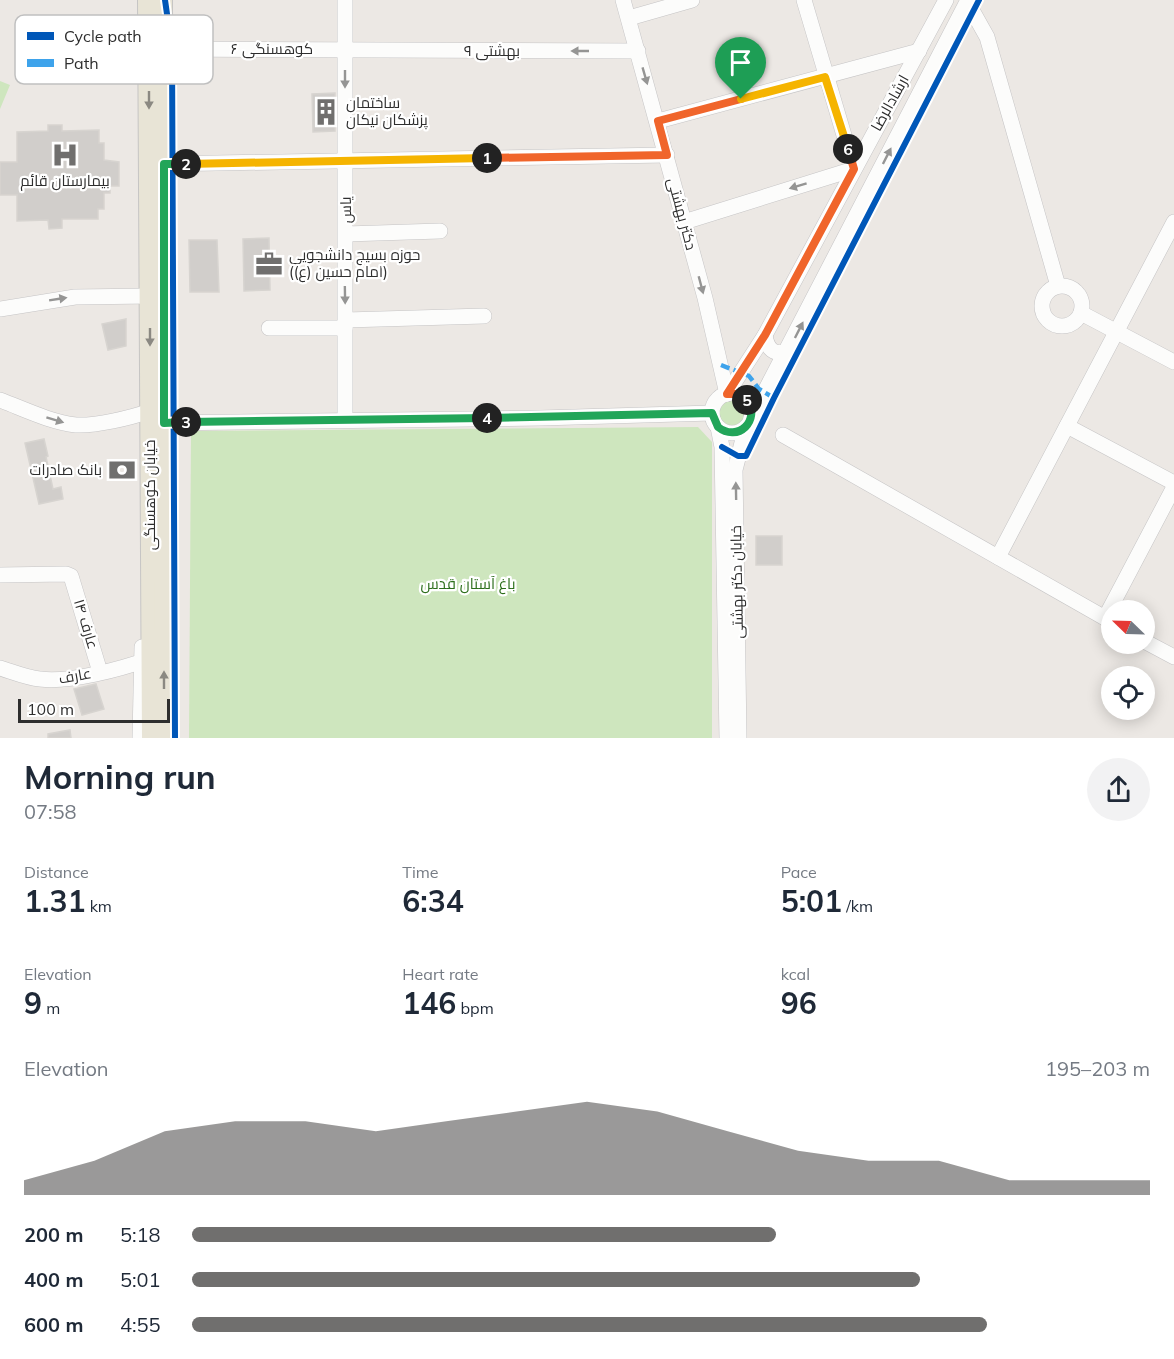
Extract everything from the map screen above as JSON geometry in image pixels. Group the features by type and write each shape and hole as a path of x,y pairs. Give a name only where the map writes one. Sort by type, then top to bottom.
{"main road":[{"name":"خیابان کوهسنگی","path":"147,0 150,15"},
{"name":"خیابان کوهسنگی","path":"162,15 164,0"},
{"name":"خیابان کوهسنگی","path":"155,84 150,296 164,738"},
{"name":"خیابان کوهسنگی","path":"151,738 146,660 153,416 164,164 158,84"}],"street":[{"name":"یاس","path":"345,0 345,420"},
{"name":"دکتر بهشتی","path":"623,0 667,155 727,394"},
{"path":"629,18 692,0"},
{"path":"684,222 854,169 804,0"},
{"name":"ارشادالرضا","path":"727,394 765,335 946,0"},
{"path":"966,3 987,37 1058,286"},
{"name":"ارشادالرضا","path":"749,423 966,3"},
{"name":"کوهسنگی ۶","path":"213,50 345,50"},
{"name":"بهشتی ۹","path":"345,50 638,51"},
{"path":"658,121 919,51"},
{"path":"164,164 667,155"},
{"path":"998,557 1174,222"},
{"path":"346,234 440,231"},
{"path":"1058,286 1073,289 1079,294 1082,302 1081,313 1074,323 1058,327 1045,318 1042,310 1045,295 1050,289 1058,286"},
{"path":"0,309 75,297 150,296"},
{"path":"1081,313 1174,362"},
{"path":"269,328 484,316"},
{"path":"765,335 769,349 782,354 788,351"},
{"path":"0,400 58,422 78,425 153,416 345,420 715,420 732,433 749,423 751,408 746,399 737,394 727,394 715,403 715,420"},
{"name":"خیابان دکتر بهشتی","path":"715,420 722,447 727,738"},
{"name":"خیابان دکتر بهشتی","path":"739,738 735,470 749,423"},
{"path":"1067,426 1174,485 1118,600"},
{"path":"783,435 1101,616"},
{"name":"عارف ۱۴","path":"0,574 66,574 71,576 100,672"},
{"path":"1155,647 1174,657"},
{"path":"141,738 146,660"},
{"name":"عارف","path":"0,668 53,681 146,660"}],"green space":[{"path":"0,81 10,85 0,109"},
{"path":"732,400 741,404 745,413 741,422 732,426 723,422 719,413 723,404"},
{"name":"باغ آستان قدس","path":"698,427 712,442 712,738 189,738 191,431"}],"building":[{"name":"ساختمان پزشکان نیکان","path":"335,93 335,131 313,132 312,94"},
{"path":"48,125 62,125 62,131 99,130 99,143 104,143 104,160 119,162 119,186 110,186 110,193 104,193 104,209 98,209 98,219 62,219 62,228 49,229 48,220 17,221 17,195 0,195 0,162 17,162 17,132 48,131"},
{"path":"269,238 270,290 244,291 243,239"},
{"path":"189,240 217,240 219,292 190,292"},
{"path":"126,319 126,346 108,350 102,324"},
{"path":"44,439 53,489 61,487 63,499 39,504 25,443"},
{"path":"756,536 782,536 782,565 756,565"},
{"path":"96,684 104,709 82,715 74,689"},
{"path":"70,730 71,738 48,738 48,734"}],"marked path":[{"path":"721,365 749,376 759,389 774,398"}],"cycle path":[{"path":"165,0 167,15"},
{"path":"722,447 738,456 746,456 979,0"},
{"path":"172,84 175,738"},
{"path":"164,423 541,418 712,413"}],"place":[{"name":"ساختمان پزشکان نیکان","path":"326,112"},
{"name":"بیمارستان قائم","path":"65,155"},
{"name":"حوزه بسیج دانشجویی (امام حسین (ع))","path":"269,264"},
{"name":"بانک صادرات","path":"122,470"}],"route":[{"path":"825,77 854,169 765,335 727,394 742,396 749,403 751,418 742,430 732,433 722,430 715,423 712,413 541,418 164,423 164,164 667,155 658,121 741,99 825,77"}]}
